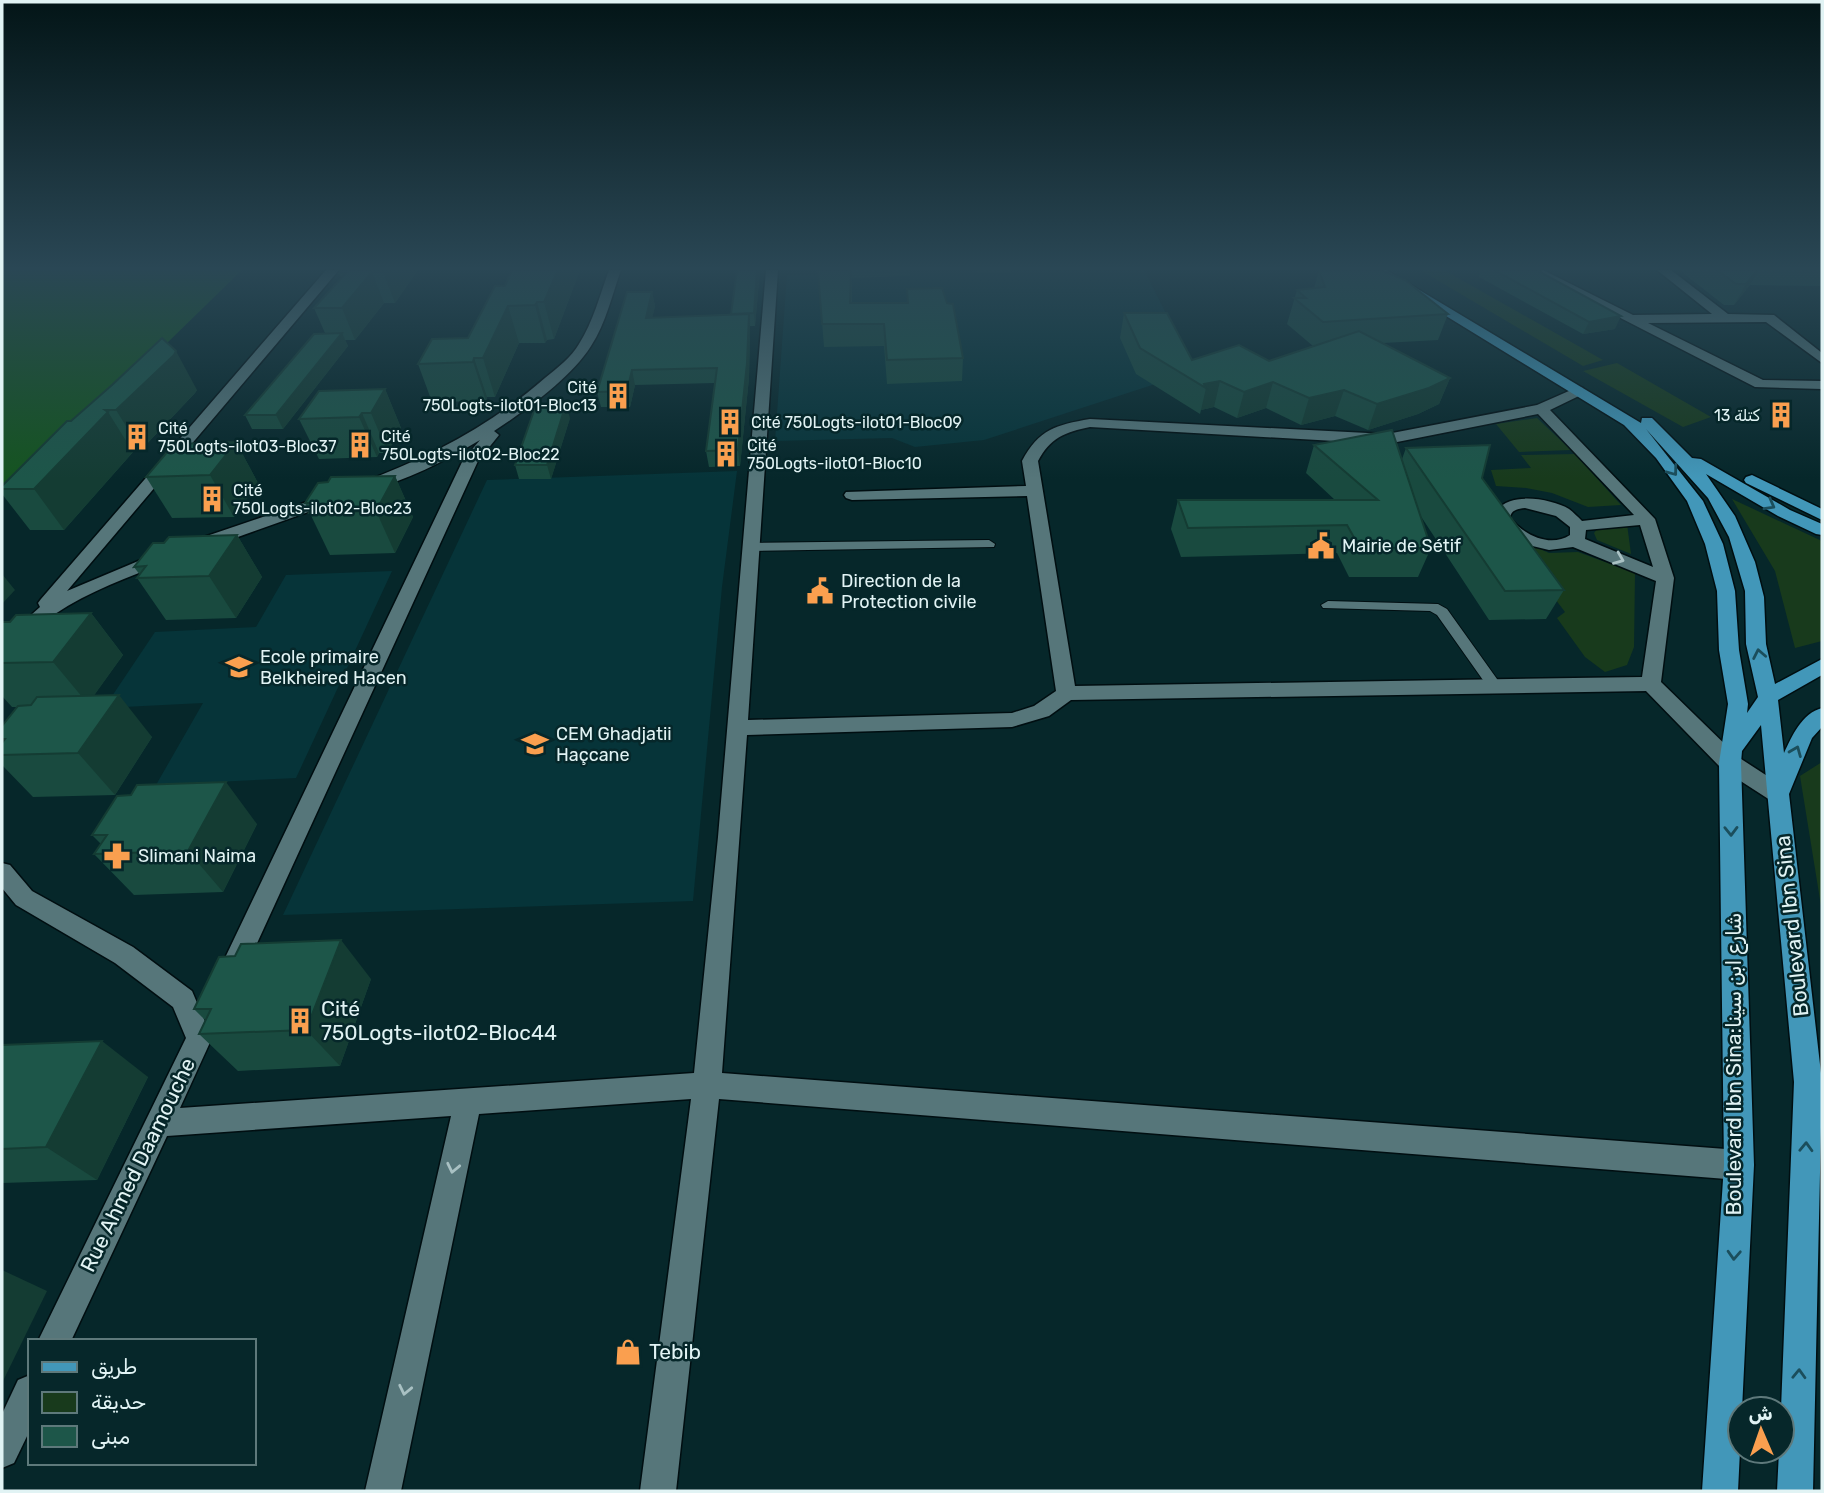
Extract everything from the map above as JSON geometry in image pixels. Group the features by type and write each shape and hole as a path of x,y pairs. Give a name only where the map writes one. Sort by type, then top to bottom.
{"main road":[{"path":"1493,340 1784,513 1822,530"},
{"path":"1514,340 1647,421 1749,479 1822,515"},
{"path":"1627,420 1661,455 1695,501 1714,544 1726,591 1730,650 1738,704 1730,763"},
{"name":"Boulevard Ibn Sina","path":"1647,421 1705,480 1727,513 1739,538 1755,593 1756,647 1768,697 1808,1082 1796,1491"},
{"path":"1730,763 1741,735 1768,697 1822,666"},
{"path":"1778,794 1802,734 1822,715"},
{"name":"Boulevard Ibn Sina:شارع ابن سينا","path":"1720,1491 1739,1166 1730,763"}],"street":[{"path":"2,652 32,621 273,340"},
{"path":"222,991 471,460 508,417 580,353 586,340"},
{"path":"658,1491 707,1085 767,340"},
{"path":"1671,340 1760,384 1822,385"},
{"path":"1797,340 1822,359"},
{"path":"1066,693 1030,461 1037,444 1056,429 1090,423 1387,439 1541,410 1578,391"},
{"path":"1541,410 1647,519 1665,578 1651,684"},
{"path":"32,621 64,599 113,576 412,468 468,442 508,417"},
{"path":"852,495 1034,491"},
{"path":"1647,519 1576,533 1665,578"},
{"path":"737,728 1012,720 1036,716 1050,708 1066,693 1651,684 1730,763 1778,794"},
{"name":"Rue Ahmed Daamouche","path":"2,872 24,898 124,955 183,999 205,1026 55,1339"},
{"path":"158,1123 707,1085 1739,1166"},
{"path":"383,1491 468,1101"},
{"path":"2,1451 28,1396"}],"lane":[{"path":"751,547 989,544"},
{"path":"1328,605 1433,607 1442,612 1495,686"}],"shaded area":[{"path":"782,340 1179,340 1195,371 984,440 915,447 892,438 775,441"},
{"name":"CEM Ghadjatii Haçcane","path":"737,471 722,587 693,901 283,915 487,480"},
{"name":"Ecole primaire Belkheired Hacen","path":"392,571 296,778 156,785 203,703 104,708 155,632 256,627 286,575"}],"green space":[{"path":"2,340 170,340 16,490 2,491"},
{"path":"1538,340 1567,340 1603,360 1583,366"},
{"path":"1617,363 1711,417 1683,427 1583,371"},
{"path":"1537,418 1571,450 1519,452 1496,424"},
{"path":"1575,454 1621,505 1588,507 1552,493 1496,486 1491,470 1531,468 1521,455"},
{"path":"1732,499 1822,541 1822,641 1795,648 1775,571"},
{"path":"1627,524 1631,554 1597,540 1594,533 1598,528"},
{"path":"1505,533 1549,553 1578,552 1635,573 1634,647 1627,665 1605,672 1585,657 1557,618 1565,612"},
{"path":"1822,762 1822,912 1800,776"}],"building":[{"path":"160,340 176,351 116,410 105,410 108,412 34,489 2,489 67,421 71,421"},
{"path":"309,340 337,340 276,415 245,415"},
{"path":"432,340 492,340 483,358 474,358 473,362 418,364"},
{"path":"613,340 748,340 738,450 706,451 717,368 632,370 627,391 597,392"},
{"path":"885,340 960,340 963,358 887,360"},
{"path":"1136,340 1181,340 1192,360 1239,345 1269,361 1333,340 1376,340 1450,378 1429,388 1377,404 1344,390 1309,398 1273,382 1244,392 1220,381 1204,384 1206,388 1140,348"},
{"path":"385,389 371,413 362,413 359,417 299,419 319,391"},
{"path":"566,404 547,465 515,465 536,405"},
{"path":"1392,430 1431,548 1360,548 1347,525 1188,528 1178,500 1378,500 1314,445"},
{"path":"236,442 210,475 146,477 174,444"},
{"path":"1490,445 1482,478 1564,590 1505,591 1406,448"},
{"path":"395,476 376,511 309,513 315,503 305,503 318,483 328,482 331,477"},
{"path":"237,535 209,576 137,578 146,566 134,567 153,543 164,543 169,537"},
{"path":"91,613 53,662 2,663 2,622 10,622 16,615"},
{"path":"119,695 78,753 2,755 2,743 5,739 2,739 2,726 18,706 31,705 37,697"},
{"path":"226,782 188,851 94,854 107,835 92,835 117,796 131,795 137,785"},
{"path":"341,940 306,1030 199,1034 211,1009 194,1009 219,957 235,956 241,944"},
{"path":"102,1041 46,1147 2,1149 2,1045"}],"place":[{"name":"Cité 750Logts-ilot01-Bloc13","path":"618,396"},
{"name":"كتلة 13","path":"1781,415"},
{"name":"Cité 750Logts-ilot01-Bloc09","path":"730,422"},
{"name":"Cité 750Logts-ilot03-Bloc37","path":"137,437"},
{"name":"Cité 750Logts-ilot02-Bloc22","path":"360,445"},
{"name":"Cité 750Logts-ilot01-Bloc10","path":"726,454"},
{"name":"Cité 750Logts-ilot02-Bloc23","path":"212,499"},
{"name":"Mairie de Sétif","path":"1321,546"},
{"name":"Direction de la Protection civile","path":"820,591"},
{"name":"Ecole primaire Belkheired Hacen","path":"239,667"},
{"name":"CEM Ghadjatii Haçcane","path":"535,744"},
{"name":"Slimani Naima","path":"117,856"},
{"name":"Cité 750Logts-ilot02-Bloc44","path":"300,1021"},
{"name":"Tebib","path":"628,1352"}]}
